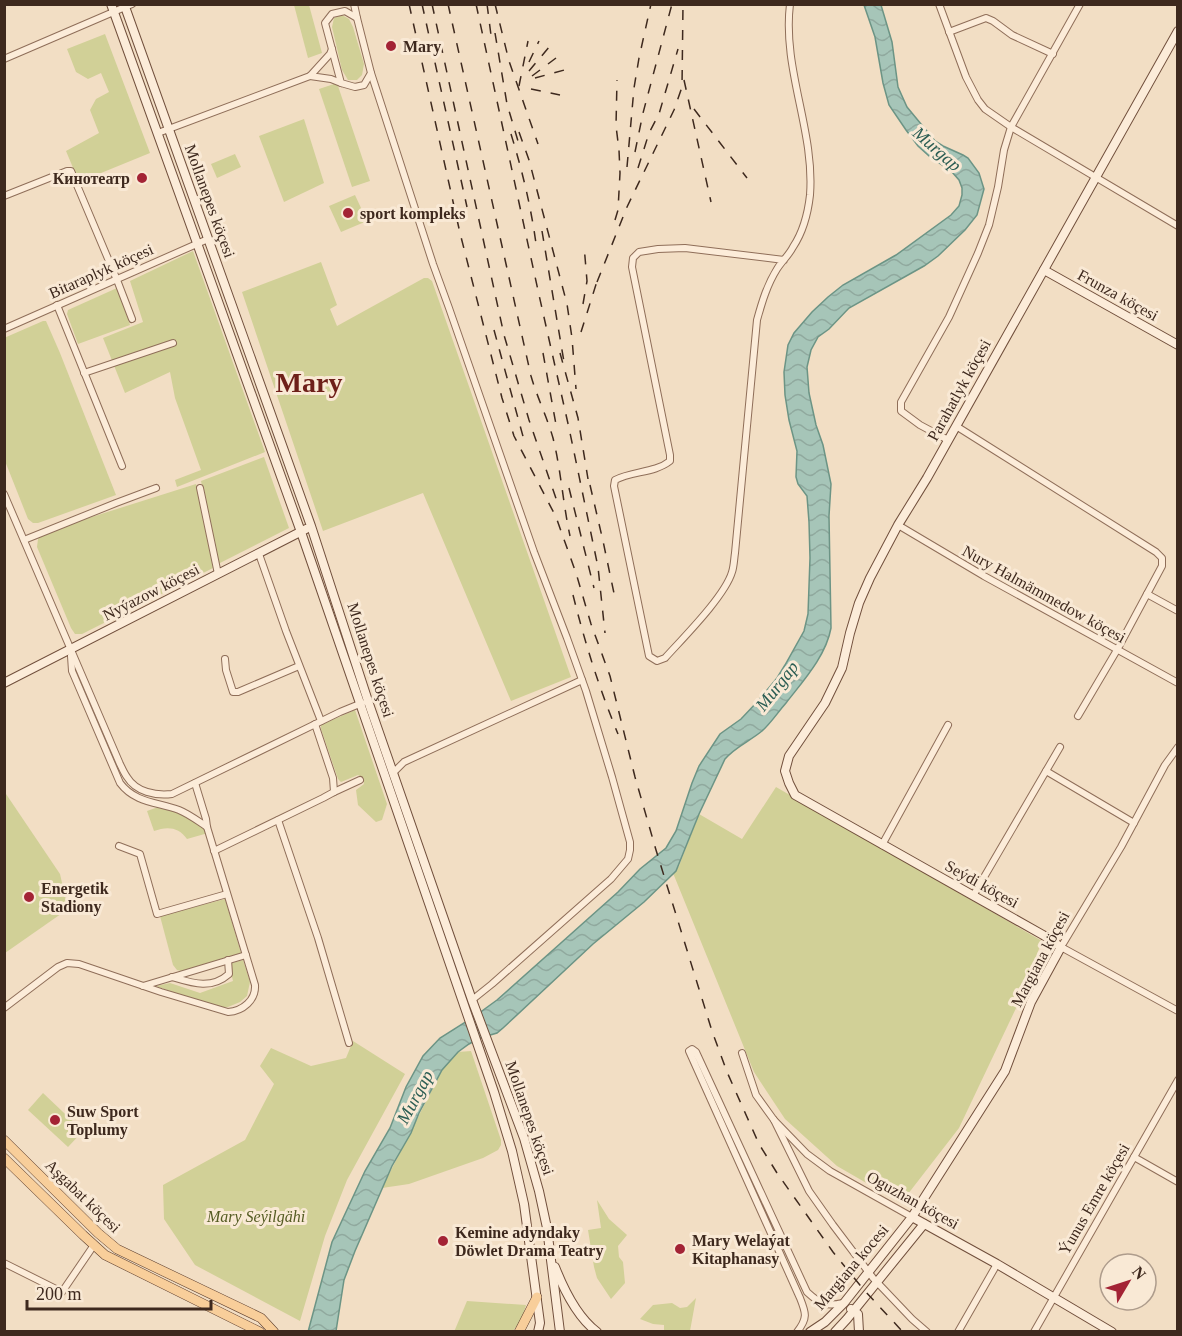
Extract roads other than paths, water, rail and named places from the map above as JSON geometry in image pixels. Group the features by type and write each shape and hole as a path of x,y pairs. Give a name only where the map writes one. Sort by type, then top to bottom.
{"main road":[{"name":"Aşgabat köçesi","path":"4,1140 117,1249 261,1318 273,1331"},
{"name":"Aşgabat köçesi","path":"4,1158 105,1255 260,1332"},
{"path":"519,1332 537,1297"}],"street":[{"path":"354,4 371,73 433,264 534,552 582,680 630,842 628,859 611,879 492,984 473,1004"},
{"path":"784,260 685,248 639,252 633,258 632,267 670,461 664,466 622,476 615,480 614,486 650,656 657,661 665,658 709,608 732,573 757,320 765,291 804,228 810,196 810,163 790,43 790,4"},
{"path":"939,4 966,77 985,110 1178,226"},
{"path":"948,440 920,425 901,411 901,402 949,317 978,253 989,225 1011,127 1080,4"},
{"path":"4,59 113,8 127,6"},
{"name":"Mollanepes köçesi","path":"127,6 168,129 311,526 364,702 465,1011 494,1092 512,1151 524,1204 540,1323 538,1332"},
{"name":"Mollanepes köçesi","path":"113,8 301,532 393,773 473,1004 524,1138 547,1228 560,1332"},
{"path":"341,82 325,23 332,14 345,11 357,18"},
{"path":"949,32 986,18 1012,35 1053,54"},
{"name":"Parahatlyk köçesi","path":"786,771 789,756 825,704 842,668 859,603 898,525 927,478 1178,31"},
{"path":"158,133 310,76 332,49"},
{"path":"310,76 331,79 355,87 364,86 371,73"},
{"path":"4,196 71,171 132,319"},
{"name":"Bitaraplyk köçesi","path":"4,329 208,239"},
{"name":"Frunza köçesi","path":"1044,270 1178,345"},
{"path":"57,305 122,466"},
{"path":"84,372 173,343"},
{"path":"956,426 1156,552 1162,558 1162,566 1078,716"},
{"path":"200,488 218,574"},
{"path":"24,540 156,489"},
{"path":"4,494 127,778 136,787 163,796 172,794 364,702"},
{"name":"Nury Halmämmedow köçesi","path":"898,525 984,576 1178,684"},
{"name":"Nyýazow köçesi","path":"4,683 311,526"},
{"path":"259,554 318,723 333,778 334,792"},
{"path":"1147,594 1178,611"},
{"path":"71,650 72,671 120,783 127,792 136,797 180,810 207,827"},
{"path":"225,660 233,692 238,692 299,666"},
{"path":"393,773 404,762 582,680"},
{"path":"882,844 948,725"},
{"path":"973,896 1060,747"},
{"name":"Margiana köçesi","path":"912,1217 1005,1071 1031,1002 1178,747"},
{"name":"Seýdi köçesi","path":"786,771 795,795 1178,1011"},
{"path":"1046,771 1134,823"},
{"path":"214,851 360,780"},
{"path":"4,1008 68,963 79,964 228,1012 249,1003 255,993 255,985 195,783"},
{"path":"278,820 318,938 349,1043"},
{"path":"119,846 140,854 157,914 227,894"},
{"path":"142,986 246,955"},
{"path":"172,977 195,984 213,983 229,974 228,960"},
{"path":"797,1332 804,1323 805,1311 689,1051 692,1049 696,1052 807,1292 815,1299 830,1306 844,1303 858,1314 859,1332"},
{"name":"Oguzhan köçesi","path":"742,1053 756,1095 774,1120 807,1154 830,1171 1054,1296 1112,1332"},
{"name":"Ýunus Emre köçesi","path":"1034,1332 1178,1080"},
{"path":"494,1092 504,1088"},
{"path":"774,1120 809,1191 868,1272 927,1332"},
{"path":"1134,1156 1178,1182"},
{"path":"753,1194 760,1190"},
{"name":"Margiana kocesi","path":"810,1332 825,1322 844,1303 912,1217"},
{"name":"Margiana kocesi","path":"835,1332 924,1224"},
{"path":"4,1263 62,1292 94,1245"},
{"path":"549,1251 560,1280 574,1306 597,1332"},
{"path":"958,1332 997,1264"}],"water":[{"name":"Murgap","path":"864,5 881,5 892,42 898,87 907,107 935,141 968,158 979,173 984,189 977,215 938,256 849,308 818,337 811,350 807,367 809,393 831,484 829,516 831,628 824,648 806,677 768,725 725,759 676,871 503,1028 497,1033 469,1044 458,1052 442,1070 392,1166 355,1251 344,1280 336,1331 308,1332 332,1242 365,1171 390,1128 406,1087 423,1056 440,1038 497,1000 666,848 676,831 699,766 720,734 741,719 777,678 804,631 808,614 809,522 807,496 796,477 797,451 785,395 784,372 788,345 794,333 828,297 843,285 896,255 951,215 959,206 962,195 959,180 918,146 889,105 875,37"}],"railway":[{"path":"409,4 460,233 502,398 514,436 556,517 576,573 610,676 656,850 727,1072 759,1144 777,1173 833,1252 903,1332"},
{"path":"422,4 467,207"},
{"path":"432,4 504,335 529,420 559,507"},
{"path":"448,4 531,376 553,438 570,536"},
{"path":"476,4 598,567 605,633"},
{"path":"487,4 492,43"},
{"path":"495,4 509,61 538,144"},
{"path":"627,167 634,88 651,4"},
{"path":"635,152 672,4"},
{"path":"597,282 627,207 674,110 682,87 683,4"},
{"path":"495,33 507,104 518,141"},
{"path":"519,86 528,41"},
{"path":"529,62 539,41"},
{"path":"529,71 550,46"},
{"path":"638,168 649,133 659,114 678,49"},
{"path":"532,76 560,55"},
{"path":"535,78 568,69"},
{"path":"615,220 618,210 620,173 616,126 617,80"},
{"path":"684,80 711,202"},
{"path":"531,89 560,95"},
{"path":"694,109 747,178"},
{"path":"519,132 529,160 567,304 576,389"},
{"path":"511,134 527,192 537,251"},
{"path":"542,231 564,362"},
{"path":"583,304 587,281 584,245"},
{"path":"581,332 599,275"},
{"path":"494,330 524,440"},
{"path":"543,353 557,430"},
{"path":"560,353 578,418 588,479"},
{"path":"590,485 615,598"},
{"path":"569,488 594,588"},
{"path":"573,595 593,665 618,734"}],"place":[{"name":"Mary","path":"391,46"},
{"name":"Кинотеатр","path":"142,178"},
{"name":"sport kompleks","path":"348,213"},
{"name":"Energetik Stadiony","path":"29,897"},
{"name":"Suw Sport Toplumy","path":"55,1120"},
{"name":"Kemine adyndaky Döwlet Drama Teatry","path":"443,1241"},
{"name":"Mary Welaýat Kitaphanasy","path":"680,1249"}],"district":[{"name":"Mary","path":"309,382"}],"park label":[{"name":"Mary Seýilgähi","path":"256,1216"}]}
